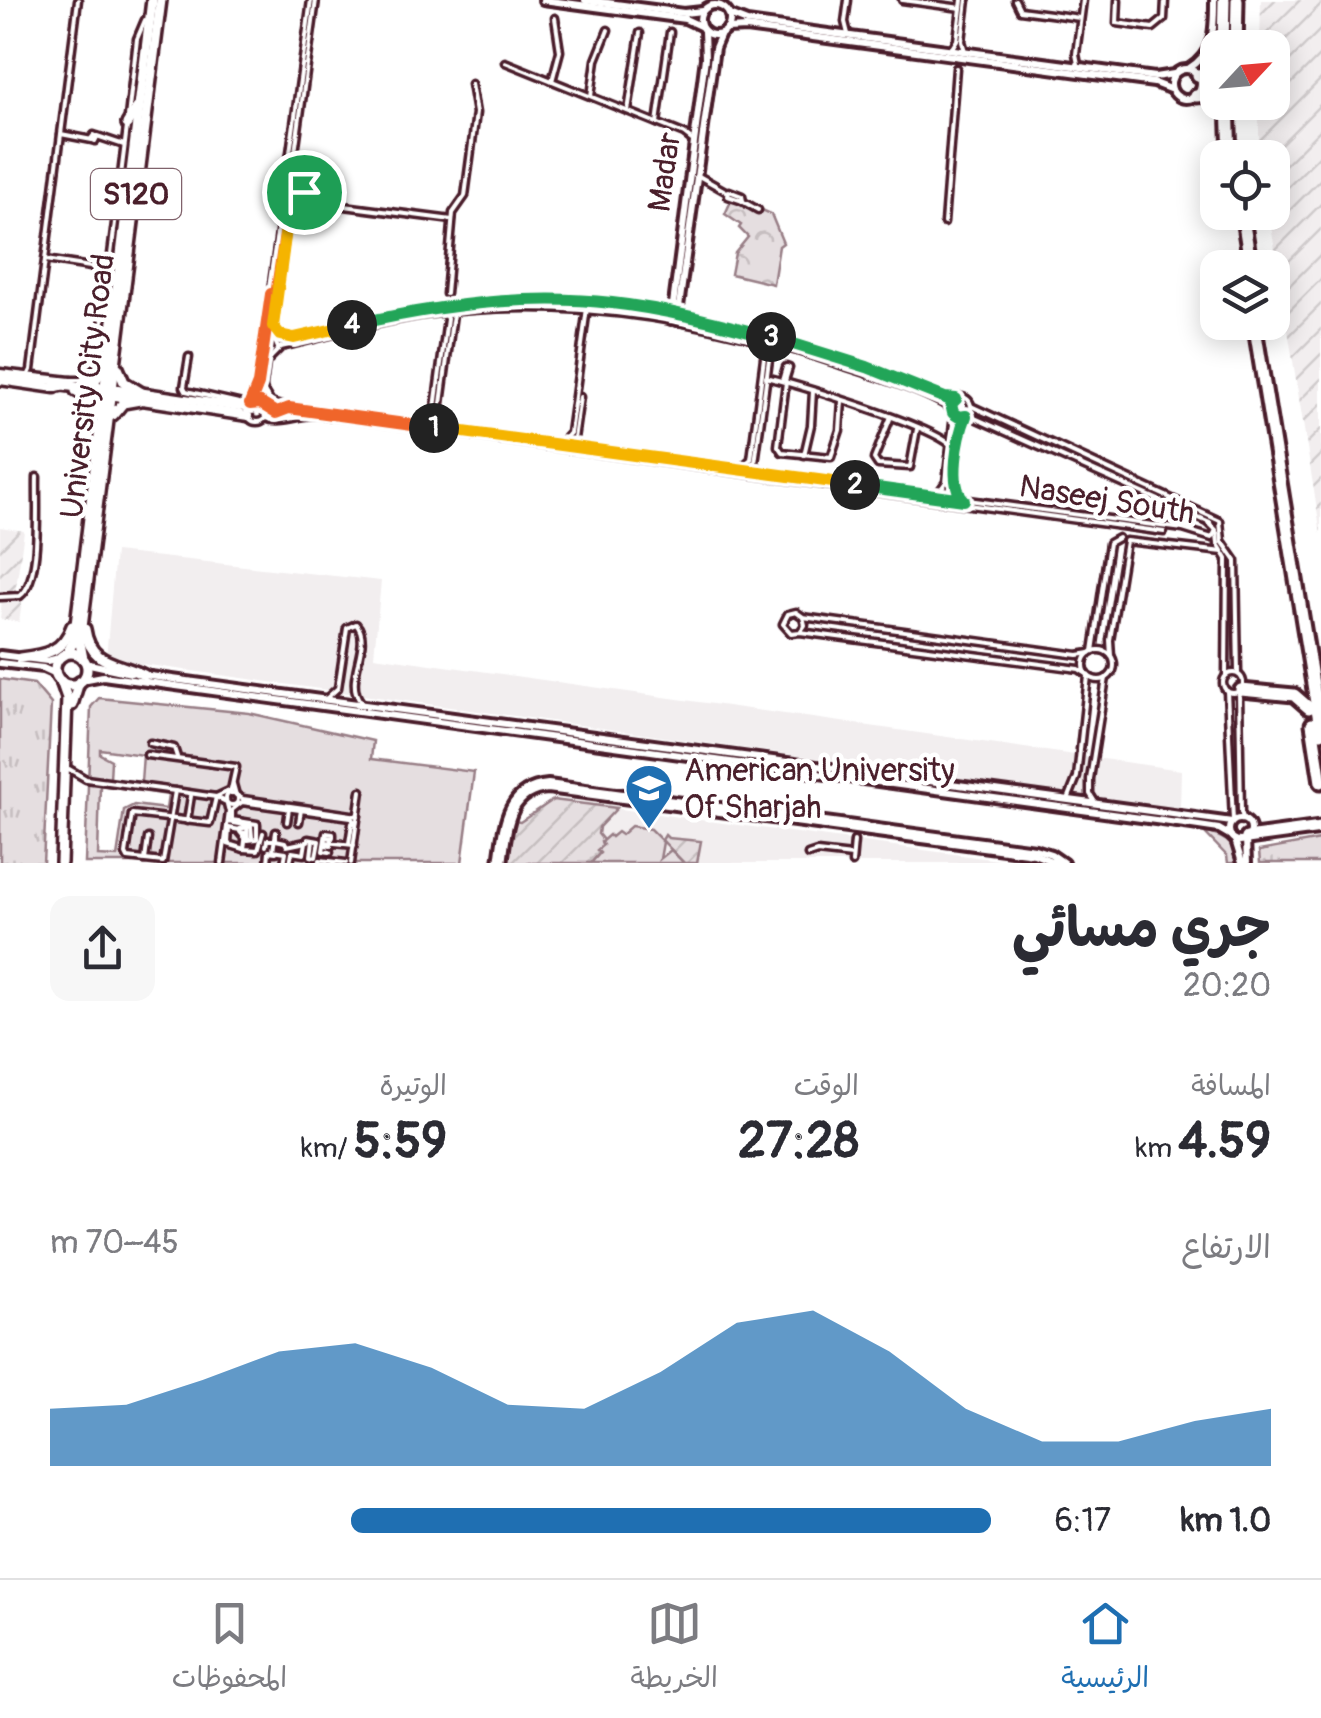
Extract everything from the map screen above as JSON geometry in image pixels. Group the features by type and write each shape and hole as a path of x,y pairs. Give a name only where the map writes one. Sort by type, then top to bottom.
{"highway":[{"path":"1229,30 1230,0"},
{"path":"1195,70 1200,70"},
{"path":"1260,340 1321,733"},
{"path":"1260,340 1321,700"},
{"path":"1296,576 1305,681 1321,782"},
{"path":"1240,683 1294,688 1305,681"},
{"path":"1240,683 1294,694 1309,708"},
{"path":"1242,833 1312,824 1321,818"},
{"path":"1242,833 1321,828"}],"main road":[{"name":"University City Road","path":"112,364 112,330 140,102 157,1"},
{"name":"University City Road","path":"81,681 84,661 80,621 157,1"},
{"path":"127,124 140,102"},
{"path":"124,150 132,179"},
{"path":"107,270 116,296"},
{"path":"106,441 112,330"},
{"path":"79,387 112,364 141,397"},
{"path":"0,377 31,376 108,391"},
{"path":"0,377 248,408"},
{"path":"79,387 93,400 104,421 120,405 141,397"},
{"name":"University City Road","path":"58,678 63,656 73,643 80,621 106,441 104,421"},
{"path":"20,658 55,650 80,621"},
{"path":"80,621 95,655 106,663 144,675"},
{"path":"63,656 84,661"},
{"path":"58,678 70,684 81,681"},
{"path":"58,678 67,698 64,863"},
{"path":"64,863 71,783 72,696 81,681"}],"street":[{"path":"31,376 78,0"},
{"path":"248,408 258,384 291,194 313,0"},
{"path":"264,418 262,390 313,0"},
{"path":"543,0 685,19 712,36 746,28 1154,84 1172,90 1182,99 1196,96 1201,84 1195,70"},
{"path":"585,0 684,13 716,5 747,22 1155,77 1195,70"},
{"path":"722,0 727,12 724,32"},
{"path":"848,0 848,35"},
{"path":"902,0 961,8"},
{"path":"951,49 965,0"},
{"path":"965,0 965,51"},
{"path":"1015,0 1020,10 1080,18"},
{"path":"1079,67 1076,54 1083,0"},
{"path":"1118,0 1117,23 1153,28 1164,19 1165,0"},
{"path":"1195,70 1214,35 1214,0"},
{"path":"58,384 81,380 98,366 138,38 157,1"},
{"path":"702,28 707,6"},
{"path":"552,81 560,48 556,18"},
{"path":"837,34 845,22"},
{"name":"Madar","path":"674,318 706,46 702,28"},
{"path":"590,96 598,53 608,30"},
{"path":"657,123 670,32"},
{"name":"Madar","path":"674,318 715,48 724,32"},
{"path":"628,111 640,33"},
{"path":"1068,65 1076,54"},
{"path":"944,223 957,56"},
{"path":"504,62 684,134 694,142"},
{"path":"1172,90 1174,74"},
{"path":"446,294 452,220 465,194 476,112 471,84"},
{"path":"684,134 695,130"},
{"path":"61,134 117,141 125,138"},
{"path":"117,141 124,150"},
{"path":"697,178 742,196 742,202 758,210"},
{"path":"292,185 329,204 452,220"},
{"path":"291,194 309,192"},
{"path":"46,260 107,270"},
{"path":"279,348 274,346 275,341 409,312 503,302 588,301 780,339 945,398 965,398 971,406 1216,518 1222,523 1226,550 1223,684 1230,700 1232,822 1242,833"},
{"path":"266,360 279,348 402,320 450,315 528,307 587,308 674,318 844,366 1206,521 1217,528 1218,544 1236,559 1245,863"},
{"path":"558,444 567,438 587,308"},
{"path":"424,426 432,419 450,315"},
{"path":"449,430 441,420 450,315"},
{"path":"394,327 402,320"},
{"path":"272,322 278,334 290,338"},
{"path":"348,332 356,336"},
{"path":"324,343 331,336"},
{"path":"753,462 768,343"},
{"path":"760,472 753,462 768,343"},
{"path":"189,358 186,392 234,400 248,408 256,422 264,418 276,422 298,415 321,416 1164,532"},
{"path":"766,377 944,439 952,446"},
{"path":"784,382 778,448 782,452 828,458 833,455 842,402"},
{"name":"Naseej South","path":"262,390 269,402 289,408 558,444 574,442 584,448 1185,529 1212,538 1216,530 1206,521"},
{"path":"804,455 812,426 813,391"},
{"path":"574,442 580,397"},
{"path":"936,496 947,478 956,399"},
{"path":"248,408 258,402 278,413 289,408"},
{"path":"964,500 956,490 956,476 961,428 971,406"},
{"path":"432,419 436,424 441,420"},
{"path":"890,419 874,459 878,466 909,468 917,429"},
{"path":"944,439 954,435"},
{"path":"567,438 584,448"},
{"path":"738,468 753,462"},
{"path":"947,478 951,491 956,476"},
{"path":"0,596 20,596 30,584 38,477"},
{"path":"1206,514 1206,521"},
{"path":"1062,800 1073,793 1077,777 1087,675 1084,661 1091,652 1109,543 1118,538"},
{"path":"1098,805 1090,794 1090,779 1106,678 1114,667 1110,640 1124,542 1226,550"},
{"path":"1106,568 1110,557 1116,556 1120,570"},
{"path":"1227,577 1232,565 1236,578"},
{"path":"1106,678 1096,680 1078,670 788,632 783,621 793,612 1078,654 1104,651 1111,656"},
{"path":"800,632 805,625 804,616"},
{"path":"322,699 332,696 340,684 348,628 356,624 362,632 354,686 355,695 365,705"},
{"path":"0,659 47,661 63,656"},
{"path":"0,659 43,668 58,678"},
{"path":"84,661 144,675 1232,822 1242,833"},
{"path":"1226,675 1240,683"},
{"path":"81,681 103,676 1242,833"},
{"path":"1227,691 1240,683"},
{"path":"340,684 346,689 354,686"},
{"path":"150,743 175,749 177,758"},
{"path":"160,757 162,746"},
{"path":"147,755 236,766 227,794 229,812 222,863"},
{"path":"69,769 86,779"},
{"path":"1077,777 1082,782 1090,779"},
{"path":"71,783 86,779 216,797 227,803 247,800"},
{"path":"229,812 236,804 233,784"},
{"path":"501,863 507,810 518,794 535,785 548,784 915,836 1041,856 1056,863"},
{"path":"501,863 512,812 524,796 536,790 554,789 1043,851 1064,863"},
{"path":"175,791 171,818 166,849 163,862 128,858 131,816 137,813 171,818 187,820 212,822 216,797"},
{"path":"319,863 348,863 361,791"},
{"path":"187,820 191,794"},
{"path":"216,797 236,795 247,800 358,816"},
{"path":"265,839 258,824 232,820 235,806 242,802 353,819 350,843 334,841 334,834 326,832 323,851 330,852"},
{"path":"696,809 708,805"},
{"path":"287,822 289,808"},
{"path":"299,822 301,810"},
{"path":"228,822 252,826 244,849"},
{"path":"240,831 243,826 249,828 248,840 265,839"},
{"path":"248,838 246,833 229,828 228,844 244,849 258,850 265,839"},
{"path":"276,832 276,840 288,846 310,847 288,854 273,850 276,832"},
{"path":"145,860 148,838"},
{"path":"808,855 817,852 852,860 854,841"},
{"path":"328,842 354,845"},
{"path":"268,863 270,851 304,854 310,847"},
{"path":"305,863 310,847"},
{"path":"166,849 176,850"},
{"path":"287,863 288,854"}],"shaded area":[{"path":"1261,0 1321,0 1321,534 1290,340 1290,250 1275,250 1272,230 1290,230 1290,140 1259,140 1259,120 1290,120 1290,30 1260,30"},
{"path":"0,527 24,531 15,594 0,592"},
{"path":"115,552 381,581 374,656 1181,770 1180,809 106,659"},
{"path":"2,599 22,602 19,622 0,619"},
{"name":"American University Of Sharjah","path":"553,800 1020,863 515,863 521,821"}],"green space":[{"path":"733,197 771,214 783,243 779,246 773,284 731,274 735,253 748,237 739,228 741,225 725,214"},
{"path":"0,679 34,684 51,704 43,863 0,863"},
{"path":"99,698 249,713 373,741 371,759 474,772 462,863 85,863 91,707","holes":["100,749 143,755 141,782 110,779 111,760 100,754","100,785 168,795 166,809 134,805 124,810 117,857 98,856"]},
{"path":"553,800 617,808 599,827 598,834 603,840 600,853 591,863 507,863 513,821 520,822"},
{"path":"631,826 650,829 663,842 660,859 671,850 684,863 591,863 600,853 597,850 603,845 601,842 617,832 621,835"},
{"path":"1204,832 1227,841 1239,863 1228,863 1227,856"},
{"path":"665,835 701,841 697,863 684,863 662,840"},
{"path":"1320,840 1321,863 1260,863 1259,851"}],"place":[{"name":"American University Of Sharjah","path":"649,830"}],"route":[{"path":"304,192 291,194 276,295 271,294 256,397 250,404 260,403 276,413 289,408 964,500 956,484 966,416 959,417 951,410 956,399 737,328 613,303 547,300 418,310 294,338 282,336 272,322 291,194 292,185 309,192 304,192"}]}
